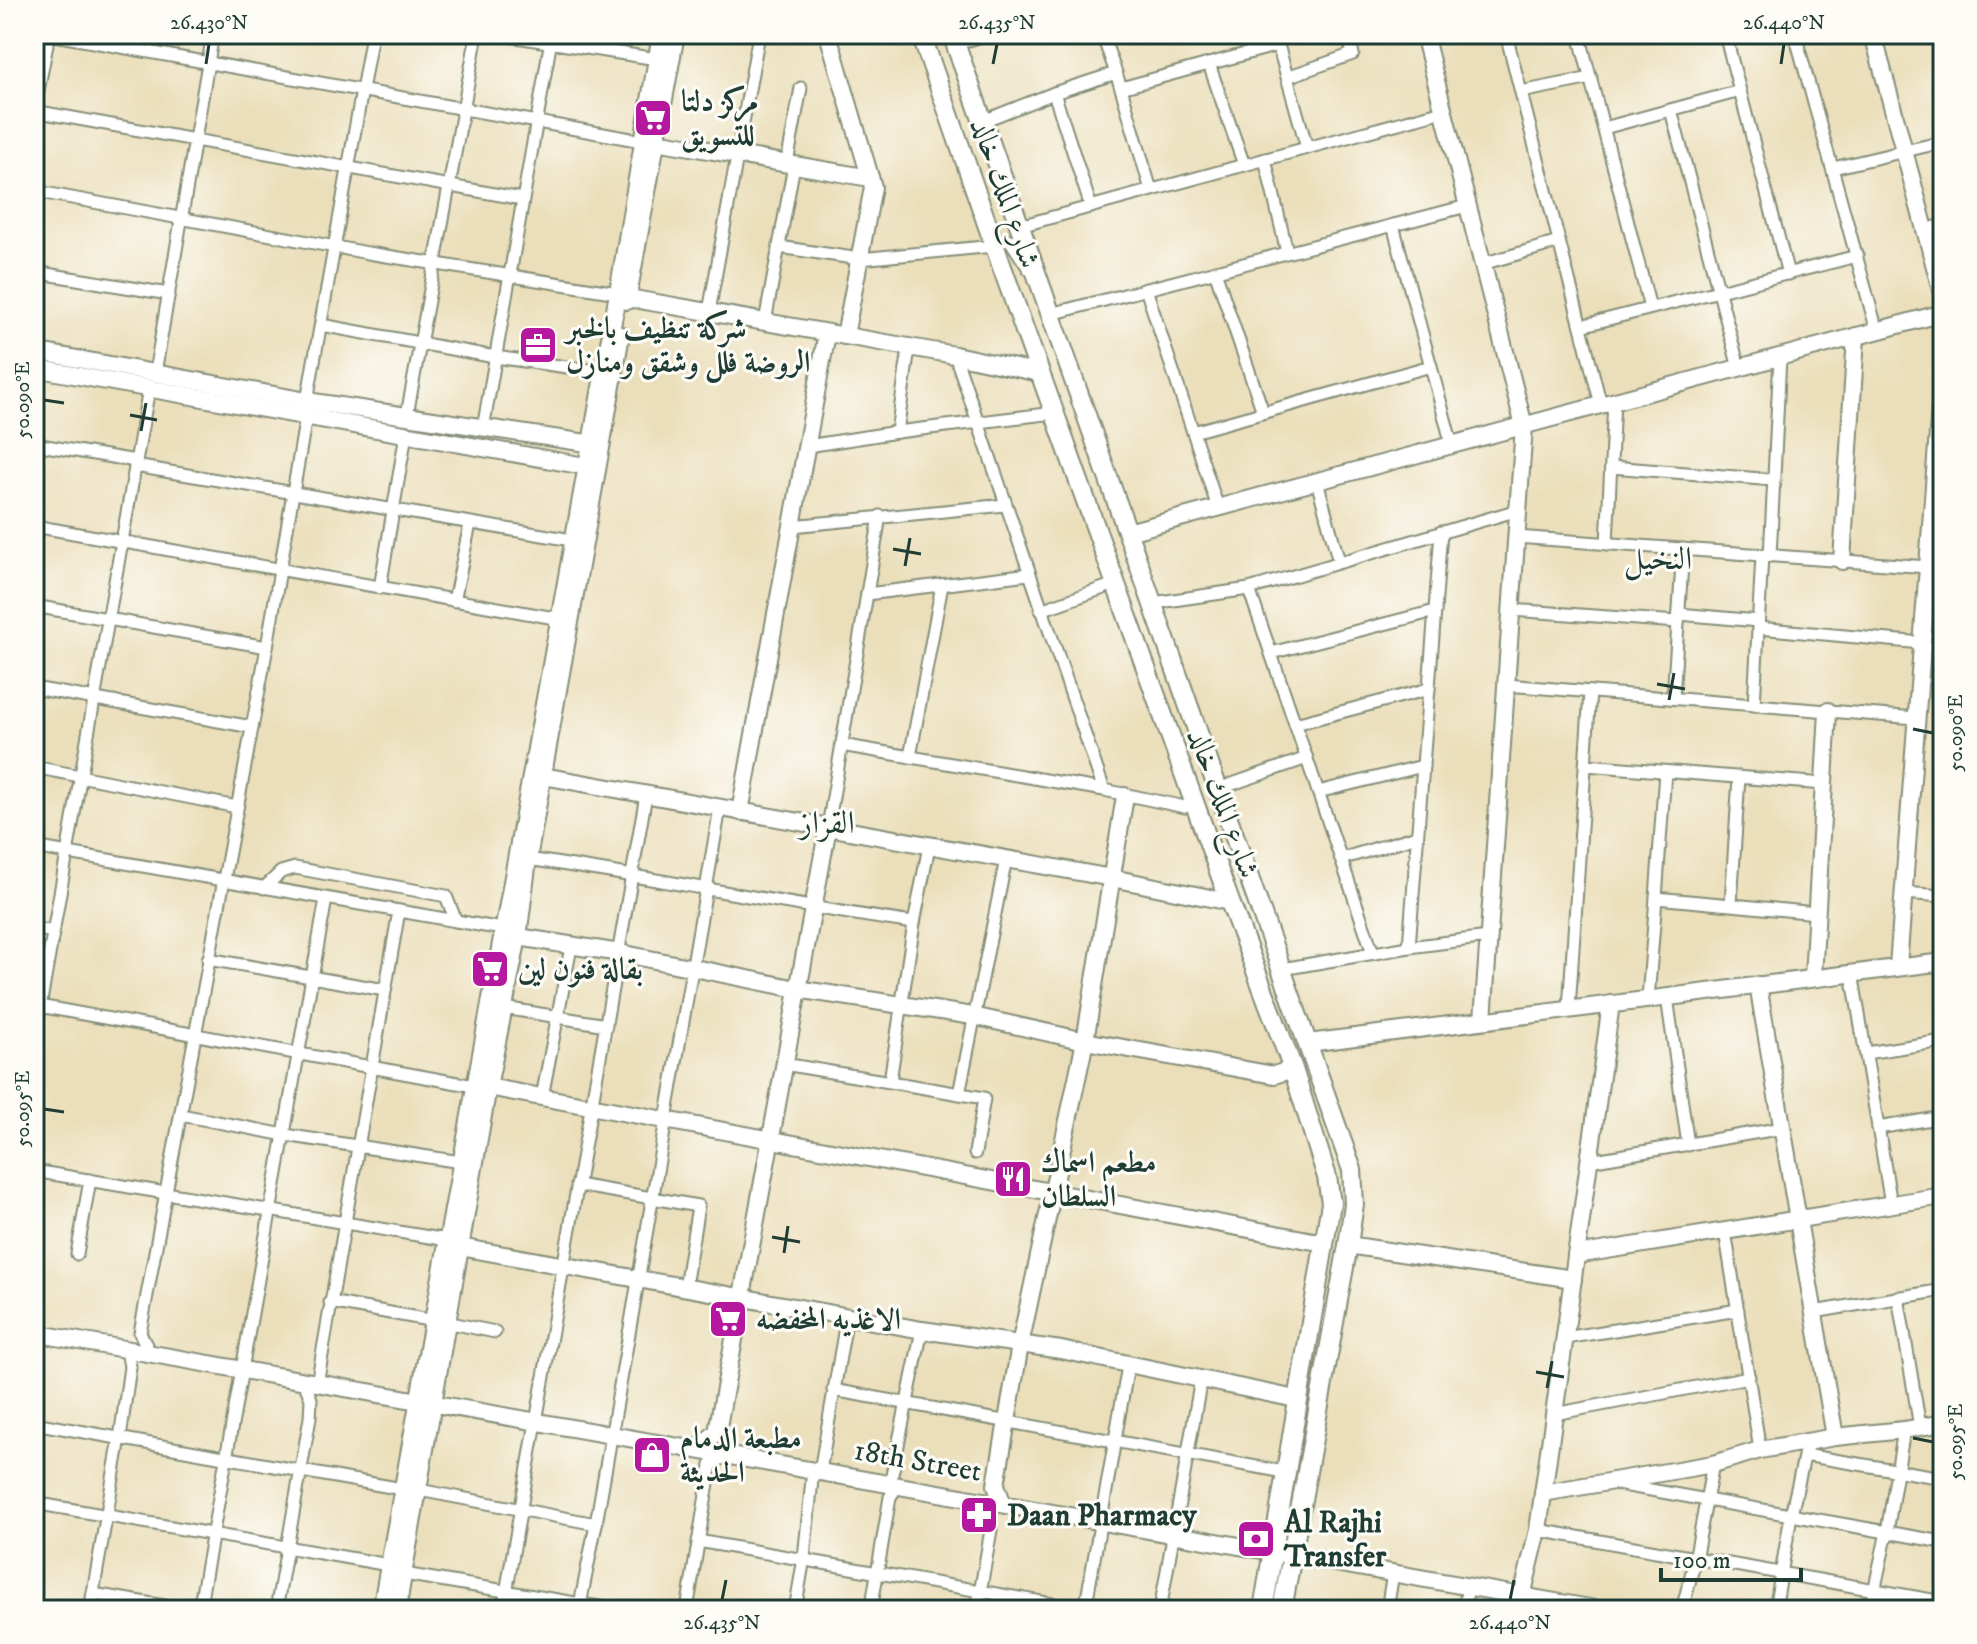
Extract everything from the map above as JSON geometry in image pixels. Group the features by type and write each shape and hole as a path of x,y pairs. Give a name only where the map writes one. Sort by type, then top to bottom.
{"main road":[{"name":"شارع الملك خالد","path":"921,34 1039,373 1293,1069 1327,1177 1331,1203 1263,1610"},
{"name":"شارع الملك خالد","path":"954,39 1352,1170 1354,1204 1348,1245 1282,1610"}],"street":[{"path":"522,199 34,111 49,34 870,178"},
{"path":"34,1041 37,1005 53,932 169,294 213,34"},
{"path":"150,1353 140,1333 267,647 372,34"},
{"path":"407,415 477,34"},
{"path":"496,34 551,39 657,59"},
{"path":"397,1610 425,1402 481,1087 479,1057 623,295 649,141 661,34"},
{"path":"649,141 676,34"},
{"path":"709,312 759,34"},
{"path":"828,34 873,187 845,336"},
{"path":"954,39 989,34"},
{"path":"1102,34 1151,190"},
{"path":"1287,77 1353,54 1348,34"},
{"path":"1424,34 1524,426 1483,1020"},
{"path":"1506,34 1581,326 1608,403 1611,467 1607,544"},
{"path":"1579,34 1650,308"},
{"path":"1753,34 1725,37 1788,274"},
{"path":"1795,34 1877,331"},
{"path":"1873,34 1943,297"},
{"path":"483,429 551,39"},
{"path":"1121,88 1209,64 1276,40 1307,148"},
{"path":"1209,64 1244,165"},
{"path":"983,121 1116,73"},
{"path":"1521,92 1591,78"},
{"path":"765,322 779,247 801,88"},
{"path":"1604,128 1740,91"},
{"path":"1054,93 1091,207"},
{"path":"1671,110 1739,368"},
{"path":"1020,226 1443,111"},
{"path":"1833,168 1943,142"},
{"path":"1265,159 1287,252"},
{"path":"34,191 955,355 1039,373"},
{"path":"1051,314 1467,206"},
{"path":"1393,225 1452,445"},
{"path":"1925,230 1943,225"},
{"path":"779,247 860,259 994,246 1010,240 1029,269 1051,334 1063,349"},
{"path":"1482,264 1559,242"},
{"path":"1581,326 1857,256"},
{"path":"1215,271 1263,412"},
{"path":"34,272 169,294"},
{"path":"1146,289 1218,508"},
{"path":"595,444 603,372 623,295"},
{"path":"1128,532 1943,313"},
{"path":"321,325 495,357 603,372"},
{"path":"740,812 827,333"},
{"path":"1842,561 1856,336"},
{"path":"897,432 909,348"},
{"path":"34,351 152,381"},
{"path":"955,355 1104,790"},
{"path":"1754,705 1758,625 1774,480 1780,357"},
{"path":"1898,967 1928,567 1936,537 1943,365"},
{"path":"1193,432 1431,366"},
{"path":"34,368 152,381 307,408 406,434 591,467"},
{"path":"307,408 407,415 595,444"},
{"path":"807,446 1054,413"},
{"path":"380,588 406,434"},
{"path":"34,444 393,511 572,540"},
{"path":"453,1243 461,1162 504,1008 518,937 543,776 572,540 591,467"},
{"path":"1611,467 1774,480"},
{"path":"1317,481 1339,562"},
{"path":"792,526 1005,505"},
{"path":"1153,603 1249,589 1518,510"},
{"path":"697,1449 717,1432 814,909 880,516"},
{"path":"452,600 468,523"},
{"path":"34,526 564,620"},
{"path":"1409,947 1441,532"},
{"path":"1516,537 1928,567"},
{"path":"1673,698 1683,549"},
{"path":"867,594 1029,574"},
{"path":"1041,610 1115,584"},
{"path":"910,757 942,585"},
{"path":"1249,589 1373,953"},
{"path":"34,606 267,647"},
{"path":"1511,610 1679,618 1922,643"},
{"path":"1271,653 1435,611"},
{"path":"1506,685 1916,718"},
{"path":"34,688 252,727"},
{"path":"1295,724 1429,689"},
{"path":"1569,1009 1590,692"},
{"path":"1813,978 1828,711"},
{"path":"841,745 1185,807 1194,802"},
{"path":"1218,789 1307,758"},
{"path":"1586,765 1824,784"},
{"path":"1318,792 1423,766"},
{"path":"34,767 237,807"},
{"path":"1648,999 1665,772"},
{"path":"543,776 1230,902"},
{"path":"1731,904 1739,777"},
{"path":"503,1610 646,795"},
{"path":"1002,1502 996,1485 1020,1345 1085,1041 1125,796"},
{"path":"579,1607 720,808"},
{"path":"1341,859 1417,836"},
{"path":"890,1081 929,846"},
{"path":"34,847 502,929"},
{"path":"528,859 633,874 814,909 914,923"},
{"path":"959,1094 1006,859"},
{"path":"264,888 281,872 295,868 446,896 456,921"},
{"path":"1903,893 1943,896"},
{"path":"1656,898 1817,913"},
{"path":"199,1610 326,899"},
{"path":"276,1610 289,1546 311,1399 310,1383 330,1302 399,911"},
{"path":"34,928 53,932"},
{"path":"518,937 692,966 797,989 973,1016 1085,1041 1274,1075 1293,1069"},
{"path":"1282,969 1488,937"},
{"path":"542,1097 571,947"},
{"path":"208,959 385,990"},
{"path":"1308,1043 1943,962"},
{"path":"1852,973 1891,1204"},
{"path":"1758,985 1835,1437"},
{"path":"1667,997 1688,1145"},
{"path":"1522,1596 1538,1530 1611,1004"},
{"path":"37,1005 1324,1243"},
{"path":"504,1008 606,1025"},
{"path":"1866,1053 1943,1041"},
{"path":"784,1064 984,1098 975,1153"},
{"path":"181,1115 285,1135 461,1162"},
{"path":"1878,1128 1943,1117"},
{"path":"1589,1161 1783,1128"},
{"path":"34,1171 270,1210 922,1330 1061,1350 1296,1399"},
{"path":"77,1254 90,1180"},
{"path":"577,1185 698,1206 685,1287"},
{"path":"1576,1255 1943,1196"},
{"path":"1725,1231 1760,1450"},
{"path":"1348,1245 1573,1279"},
{"path":"1814,1312 1943,1290"},
{"path":"1870,1610 1898,1469 1912,1429 1898,1297"},
{"path":"330,1302 495,1332"},
{"path":"1565,1338 1738,1310"},
{"path":"795,1610 817,1470 847,1316"},
{"path":"871,1610 922,1330"},
{"name":"18th Street","path":"34,1333 1002,1502 1522,1596 1567,1607 1601,1610"},
{"path":"90,1610 120,1438 130,1367 127,1350"},
{"path":"698,1541 1086,1610 1128,1366"},
{"path":"1554,1414 1749,1377"},
{"path":"1160,1610 1201,1379"},
{"path":"833,1390 1284,1472"},
{"path":"34,1423 596,1524"},
{"path":"1806,1449 1835,1437 1943,1423"},
{"path":"1775,1610 1806,1449"},
{"path":"1543,1493 1713,1464 1760,1450 1806,1449 1943,1478"},
{"path":"687,1610 711,1465 727,1455"},
{"path":"1682,1610 1713,1464"},
{"path":"1607,1482 1943,1542"},
{"path":"381,1610 389,1565 411,1490"},
{"path":"977,1610 991,1530 990,1517 979,1499"},
{"path":"34,1503 389,1565"},
{"path":"1538,1530 1943,1602"},
{"path":"1387,1610 1393,1573"},
{"path":"404,1574 579,1607 617,1610"},
{"path":"1464,1610 1468,1586"},
{"path":"93,1594 189,1610"}],"place":[{"name":"مركز دلتا للتسويق","path":"653,118"},
{"name":"شركة تنظيف بالخبر الروضة فلل وشقق ومنازل","path":"538,345"},
{"name":"بقالة فنون لين","path":"490,969"},
{"name":"مطعم اسماك السلطان","path":"1013,1179"},
{"name":"الاغذيه المخفضه","path":"728,1319"},
{"name":"مطبعة الدمام الحديثة","path":"652,1455"},
{"name":"Daan Pharmacy","path":"979,1515"},
{"name":"Al Rajhi Transfer","path":"1256,1539"}],"district":[{"name":"النخيل","path":"1658,558"},
{"name":"القزاز","path":"827,822"}]}
